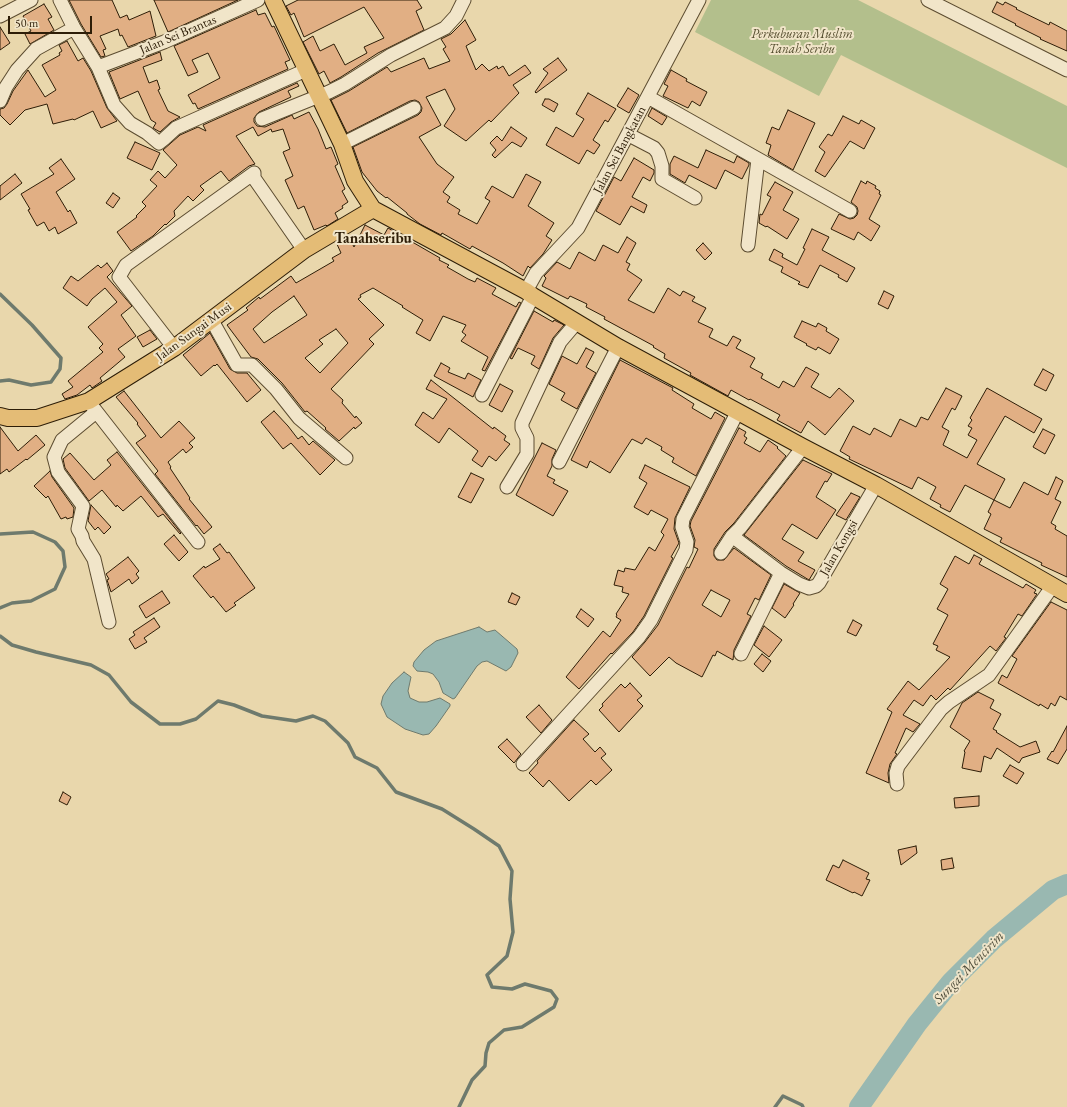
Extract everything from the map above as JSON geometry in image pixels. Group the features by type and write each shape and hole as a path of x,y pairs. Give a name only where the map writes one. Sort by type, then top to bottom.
{"main road":[{"path":"273,0 342,144 355,181 373,209 530,294 618,347 876,485 1052,587 1067,594"},
{"name":"Jalan Sungai Musi","path":"0,416 8,418 38,418 92,407 174,348 304,250 373,209"}],"street":[{"path":"0,16 31,0"},
{"path":"60,0 74,28 98,68 114,105 130,123 147,132 159,142 176,128 306,70"},
{"name":"Jalan Sei Brantas","path":"98,68 164,42 258,0"},
{"path":"262,119 345,84 391,56 445,28 456,16 464,0"},
{"name":"Jalan Sei Bangkatan","path":"482,394 530,294 536,273 578,228 699,0"},
{"path":"928,0 1067,70"},
{"path":"0,101 6,87 17,70 36,49 74,28"},
{"path":"648,97 850,211"},
{"path":"342,144 414,108"},
{"path":"628,135 654,148 658,153 662,166 662,179 695,198"},
{"path":"748,245 758,159"},
{"path":"174,348 119,277 126,265 254,174 254,178 304,250"},
{"path":"212,319 237,365 252,365 276,388 299,418 346,458"},
{"path":"507,487 528,454 527,438 522,428 522,422 560,342 576,322"},
{"path":"559,462 618,347"},
{"path":"110,622 94,559 83,541 78,529 83,506 58,472 54,456 62,440 92,407 198,542"},
{"path":"523,764 639,638 651,620 686,550 687,542 682,527 683,519 738,411"},
{"path":"721,553 732,536 740,528 803,447"},
{"name":"Jalan Kongsi","path":"732,536 781,573 808,588 819,583 876,485"},
{"path":"741,654 781,573"},
{"path":"897,784 896,773 898,766 941,709 989,675 1052,587"}],"green space":[{"name":"Perkuburan Muslim Tanah Seribu","path":"711,0 858,0 1067,106 1067,168 841,55 819,96 695,32"}],"water":[{"path":"479,627 487,632 495,630 517,649 518,653 511,667 506,671 487,661 482,662 477,666 453,699 443,693 439,682 433,674 417,671 413,666 414,662 424,650 436,641"},
{"path":"404,672 411,677 408,691 410,698 419,702 427,702 440,698 450,704 429,734 423,735 405,729 387,717 381,704 383,696 392,683"}],"building":[{"path":"69,0 112,0 120,18 127,15 129,20 150,11 156,36 128,47 122,35 120,36 118,29 100,36 106,49 103,50 105,56 101,57 81,24"},
{"path":"154,0 238,0 168,32"},
{"path":"298,0 417,0 422,8 416,11 424,30 378,53 330,83 324,71 319,74 303,42 313,36 320,51 334,44 345,65 367,53 364,47 384,38 364,7 304,37 294,13 291,15 286,6"},
{"path":"997,2 1003,5 1005,2 1049,25 1050,22 1067,31 1067,51 1040,39 1041,38 992,12"},
{"path":"44,4 52,17 48,19 54,30 30,44 25,34 31,31 23,16"},
{"path":"256,10 258,15 265,13 272,27 274,26 290,60 285,62 288,69 198,109 188,95 220,78 208,53 192,60 198,72 188,76 174,46"},
{"path":"465,20 476,40 466,46 476,70 482,64 489,71 497,66 498,69 503,66 509,76 525,65 531,73 513,85 519,93 491,122 489,120 466,141 444,126 455,109 445,89 426,97 441,125 419,137 437,164 454,177 443,192 450,197 447,202 460,210 458,214 477,224 490,201 485,198 492,186 513,198 526,174 541,182 528,206 554,223 546,236 552,240 543,254 530,268 528,266 523,276 472,246 470,249 442,233 441,235 420,224 387,197 386,198 377,191 362,172 353,147 418,115 422,108 419,102 415,100 410,101 347,133 331,100 349,91 387,67 391,72 424,58 429,69 450,61 443,49 446,47 441,39 451,34"},
{"path":"0,27 10,43 0,50"},
{"path":"67,41 78,61 83,58 91,71 107,108 117,121 101,128 93,111 74,120 53,124 47,104 25,110 10,125 0,115 0,109 4,108 7,104 13,91 28,70 45,97 56,90 42,65 60,55 59,53 62,51 59,45"},
{"path":"160,52 162,60 143,67 149,83 157,80 160,89 158,90 168,111 180,117 171,122 160,132 153,128 156,123 151,120 138,91 120,99 109,72"},
{"path":"558,58 567,70 536,93 535,92 548,73 543,69"},
{"path":"671,70 687,79 686,81 707,92 700,106 692,101 688,108 663,96 668,86 664,84"},
{"path":"297,83 299,86 288,91 291,97 259,112 254,118 254,122 257,126 265,127 292,115 294,119 309,112 326,149 331,147 338,164 335,166 345,189 342,191 348,202 342,206 343,208 335,213 338,219 327,226 326,225 314,230 304,206 298,209 285,180 293,176 283,152 290,149 283,129 272,132 271,129 258,136 253,127 236,136 255,164 249,166 229,181 221,171 200,186 204,190 193,201 188,196 174,211 175,216 166,225 165,224 153,236 131,251 117,232 137,217 136,216 146,206 142,202 157,186 150,180 158,171 165,178 177,165 163,150 180,135 198,127 206,131 203,125"},
{"path":"628,88 639,95 629,113 617,106"},
{"path":"588,93 616,109 608,122 605,120 593,140 600,145 594,154 587,150 579,164 546,145 556,127 573,137 584,119 576,114"},
{"path":"545,99 549,99 558,104 554,112 542,105"},
{"path":"652,108 667,117 662,125 648,116"},
{"path":"788,110 815,123 793,170 768,155 771,145 766,143 772,127 779,130"},
{"path":"843,116 859,124 861,120 875,128 864,149 850,141 825,177 815,171 825,152 819,147 828,134 832,136"},
{"path":"511,127 527,138 521,147 512,142 495,158 492,155 496,150 490,143 497,136 502,141"},
{"path":"135,142 160,153 152,170 127,158"},
{"path":"706,150 734,163 737,156 749,163 742,179 725,170 716,189 689,175 685,183 670,174 670,164 674,156 698,168"},
{"path":"634,158 654,170 654,173 650,181 643,177 632,197 647,205 644,213 631,206 620,225 596,211 614,177 621,181"},
{"path":"61,159 75,179 56,192 68,212 70,210 77,223 58,234 55,227 49,231 44,222 37,226 28,210 30,209 21,194 54,174 49,168"},
{"path":"15,174 22,183 0,200 0,186"},
{"path":"861,181 866,184 867,181 876,186 875,188 880,191 879,194 881,195 869,219 880,226 871,241 858,232 854,240 831,229 839,214 850,219 857,215 857,207 851,202"},
{"path":"775,182 793,192 783,210 799,219 787,239 767,226 766,227 759,223 760,214 762,215 771,197 767,195"},
{"path":"113,193 120,198 113,208 106,203"},
{"path":"365,225 384,235 388,228 440,258 439,260 449,265 447,267 468,279 475,282 477,278 496,288 492,294 516,307 519,302 521,303 485,371 482,370 488,357 461,341 466,335 462,332 466,325 443,316 430,341 416,333 423,320 402,307 403,306 373,288 360,295 361,297 358,299 384,325 369,339 374,344 331,389 343,400 342,403 355,418 356,416 362,423 355,429 354,427 339,441 307,411 305,412 282,383 258,359 251,357 227,325 248,310 246,308 259,297 260,299 291,276 296,283 334,261 332,258 341,253 336,242 348,235 354,247","holes":["294,296 307,315 264,343 253,329 272,312","336,329 348,343 320,373 305,358 323,344 319,340"]},
{"path":"812,229 829,237 822,250 855,268 847,282 838,277 839,275 820,265 808,288 798,284 800,282 781,272 783,267 769,260 774,249 783,254 782,257 797,265 805,249 803,248"},
{"path":"627,237 636,243 626,262 630,264 627,270 642,280 628,300 654,313 668,288 680,296 683,291 695,297 692,301 706,308 698,322 713,329 709,337 727,346 733,336 741,340 736,348 755,358 750,367 763,374 761,378 779,388 783,381 794,387 806,367 819,374 811,387 830,398 839,388 854,401 825,435 808,421 801,433 777,420 780,415 750,399 749,400 731,390 728,396 690,375 691,373 664,358 665,354 653,347 654,346 604,319 605,317 586,307 587,304 570,296 568,299 542,286 546,278 544,276 557,262 570,269 579,252 595,261 603,245 618,253"},
{"path":"703,243 712,253 705,260 696,250"},
{"path":"107,263 113,271 107,277 132,306 121,315 136,336 118,349 125,357 100,378 102,381 92,388 90,385 77,395 65,399 62,394 73,387 68,381 103,352 99,348 103,344 88,327 117,302 105,288 92,299 87,306 63,288 71,276 78,281 98,265 101,268"},
{"path":"884,291 894,296 888,309 878,304"},
{"path":"534,311 553,322 554,320 564,325 553,338 539,369 531,364 535,356 518,348 512,359 510,358"},
{"path":"802,321 816,327 818,323 827,328 826,331 839,339 830,354 818,347 816,350 794,337"},
{"path":"150,330 157,339 143,347 137,337"},
{"path":"210,333 230,369 237,373 247,373 261,390 247,402 217,364 201,376 183,355"},
{"path":"586,348 594,352 586,367 596,373 577,409 561,400 565,393 549,384 562,356 577,364"},
{"path":"620,360 673,388 672,390 694,404 692,408 711,419 715,412 725,418 696,476 672,462 674,458 661,450 662,447 646,438 642,444 632,439 610,473 590,461 587,468 571,460"},
{"path":"441,363 450,368 448,372 465,379 468,373 481,380 473,397 434,376"},
{"path":"1043,369 1054,375 1046,391 1034,385"},
{"path":"431,380 493,429 494,427 506,436 504,440 510,444 496,461 489,456 482,467 472,460 478,451 449,428 439,443 415,425 423,412 433,419 447,399 426,389"},
{"path":"500,384 513,391 502,412 489,405"},
{"path":"946,388 962,396 955,410 952,408 942,427 949,431 943,445 967,458 977,440 968,435 972,428 968,426 972,420 970,418 987,388 1042,419 1034,433 1005,416 977,464 1005,479 994,500 965,485 950,512 940,507 941,505 930,499 936,487 918,477 912,489 849,459 850,457 840,451 853,426 870,435 874,428 891,437 900,419 916,427 921,417 928,420"},
{"path":"124,391 161,438 179,421 195,438 189,443 193,447 186,453 183,449 168,462 171,467 170,468 190,498 189,499 212,527 204,534 155,474 158,471 136,443 146,436 137,424 138,423 116,397"},
{"path":"274,411 298,439 302,436 309,445 313,441 335,460 320,475 291,443 283,449 261,422"},
{"path":"0,427 18,451 36,435 45,445 27,460 26,459 9,472 7,469 0,474"},
{"path":"739,428 746,432 744,436 747,438 744,443 760,452 768,440 778,447 777,448 786,456 734,523 725,532 714,549 714,556 717,560 724,560 734,548 771,575 759,600 755,598 747,614 751,616 734,650 733,660 717,651 715,656 713,655 702,677 676,663 669,657 650,676 632,657 658,625 687,567 689,568 698,549 694,547 695,540 690,526 691,521","holes":["711,590 730,600 721,617 702,605"]},
{"path":"1043,429 1055,435 1045,454 1033,447"},
{"path":"542,443 556,450 552,459 552,466 547,476 555,480 553,483 568,491 553,516 516,495"},
{"path":"117,452 181,533 180,534 163,514 158,517 141,496 123,511 117,505 116,507 102,490 89,501 65,468 63,459 70,453 94,480 111,465 107,460"},
{"path":"803,460 832,474 827,482 825,481 816,497 836,510 817,539 792,524 782,539 804,552 798,561 815,570 809,580 786,566 744,535"},
{"path":"645,465 690,487 675,518 674,529 679,543 644,616 633,632 612,654 611,653 579,689 566,677 603,631 610,637 621,620 616,617 616,614 629,594 622,592 623,587 614,585 618,570 624,572 625,568 635,570 649,547 655,551 664,535 661,532 668,519 651,510 648,515 634,507 647,483 639,478"},
{"path":"50,471 52,477 74,508 73,517 61,519 48,496 46,498 34,486"},
{"path":"471,473 484,479 471,503 458,497"},
{"path":"1056,477 1063,481 1055,499 1061,502 1051,523 1056,526 1055,529 1067,536 1067,577 1041,565 1042,563 1000,542 1002,538 984,529 991,514 988,512 994,500 1010,508 1024,482 1048,495"},
{"path":"851,493 860,497 846,520 836,515"},
{"path":"91,505 111,527 104,534 98,527 95,530 88,521"},
{"path":"174,535 188,552 179,561 164,544"},
{"path":"220,544 227,553 229,552 255,588 234,603 236,605 226,612 213,596 211,598 193,576 204,566 205,568 220,559 213,549"},
{"path":"974,555 982,559 979,564 1023,588 1026,584 1036,590 1034,593 1037,594 1022,616 1018,614 1004,637 1006,638 996,651 990,646 950,690 948,688 936,700 931,695 923,706 914,700 903,715 920,724 913,732 906,728 895,753 897,754 890,764 888,773 889,783 866,773 892,712 887,709 908,681 919,690 950,657 936,650 938,646 933,644 948,615 937,609 948,589 940,584 955,556 969,564"},
{"path":"128,557 139,571 136,574 139,578 132,584 129,579 111,592 107,580 109,579 106,574"},
{"path":"784,584 800,593 785,618 772,608"},
{"path":"162,591 170,603 146,618 139,606"},
{"path":"512,593 520,597 516,605 508,602"},
{"path":"1051,602 1067,610 1067,700 1060,696 1055,706 1051,703 1048,709 1040,704 1039,706 998,683 1002,675 1007,678 1017,659 1012,656"},
{"path":"581,609 594,619 588,627 576,617"},
{"path":"154,618 160,627 144,638 147,642 135,649 129,639 135,635 133,632"},
{"path":"853,620 862,625 856,636 847,632"},
{"path":"764,626 782,640 769,657 754,645"},
{"path":"762,654 771,661 763,672 754,664"},
{"path":"630,683 642,696 637,700 643,706 619,732 599,710 603,706 602,704 621,684 625,688"},
{"path":"978,692 994,700 990,708 1001,714 993,729 997,731 996,732 1020,747 1036,741 1040,752 1022,758 1019,763 997,748 991,759 984,756 981,772 962,768 964,751 970,741 950,727 962,703"},
{"path":"539,705 552,720 541,733 526,717"},
{"path":"574,720 589,734 583,739 595,752 600,747 606,754 601,758 612,770 596,785 591,780 569,801 549,780 543,787 529,773 538,763 537,761"},
{"path":"1067,726 1067,749 1058,764 1047,759 1052,751 1053,752"},
{"path":"507,739 521,754 514,763 498,747"},
{"path":"1010,765 1024,773 1017,784 1003,776"},
{"path":"63,792 71,797 67,805 59,801"},
{"path":"979,796 979,806 955,808 954,798"},
{"path":"916,846 917,853 901,865 898,850"},
{"path":"952,858 954,868 942,870 941,860"},
{"path":"843,860 869,873 866,879 870,880 862,896 826,880 833,865 839,868"}],"waterway":[{"path":"0,294 32,325 61,358 60,369 51,382 31,385 9,380 0,381"},
{"path":"0,534 33,532 55,542 63,551 65,567 55,589 31,601 12,603 0,608"},
{"path":"0,636 12,645 91,665 109,675 131,702 160,724 180,724 196,719 218,701 234,705 262,716 296,721 313,716 325,721 348,743 355,757 377,768 396,792 442,809 499,846 512,871 510,899 513,932 507,956 487,975 492,987 512,989 525,984 551,991 557,999 554,1007 522,1027 504,1030 489,1043 486,1053 485,1066 472,1080 459,1107"},
{"name":"Sungai Mencirim","path":"859,1107 917,1024 951,982 994,939 1053,890 1067,884"},
{"path":"775,1107 783,1096 802,1105 803,1107"}],"district":[{"name":"Tanahseribu","path":"373,239"}]}
